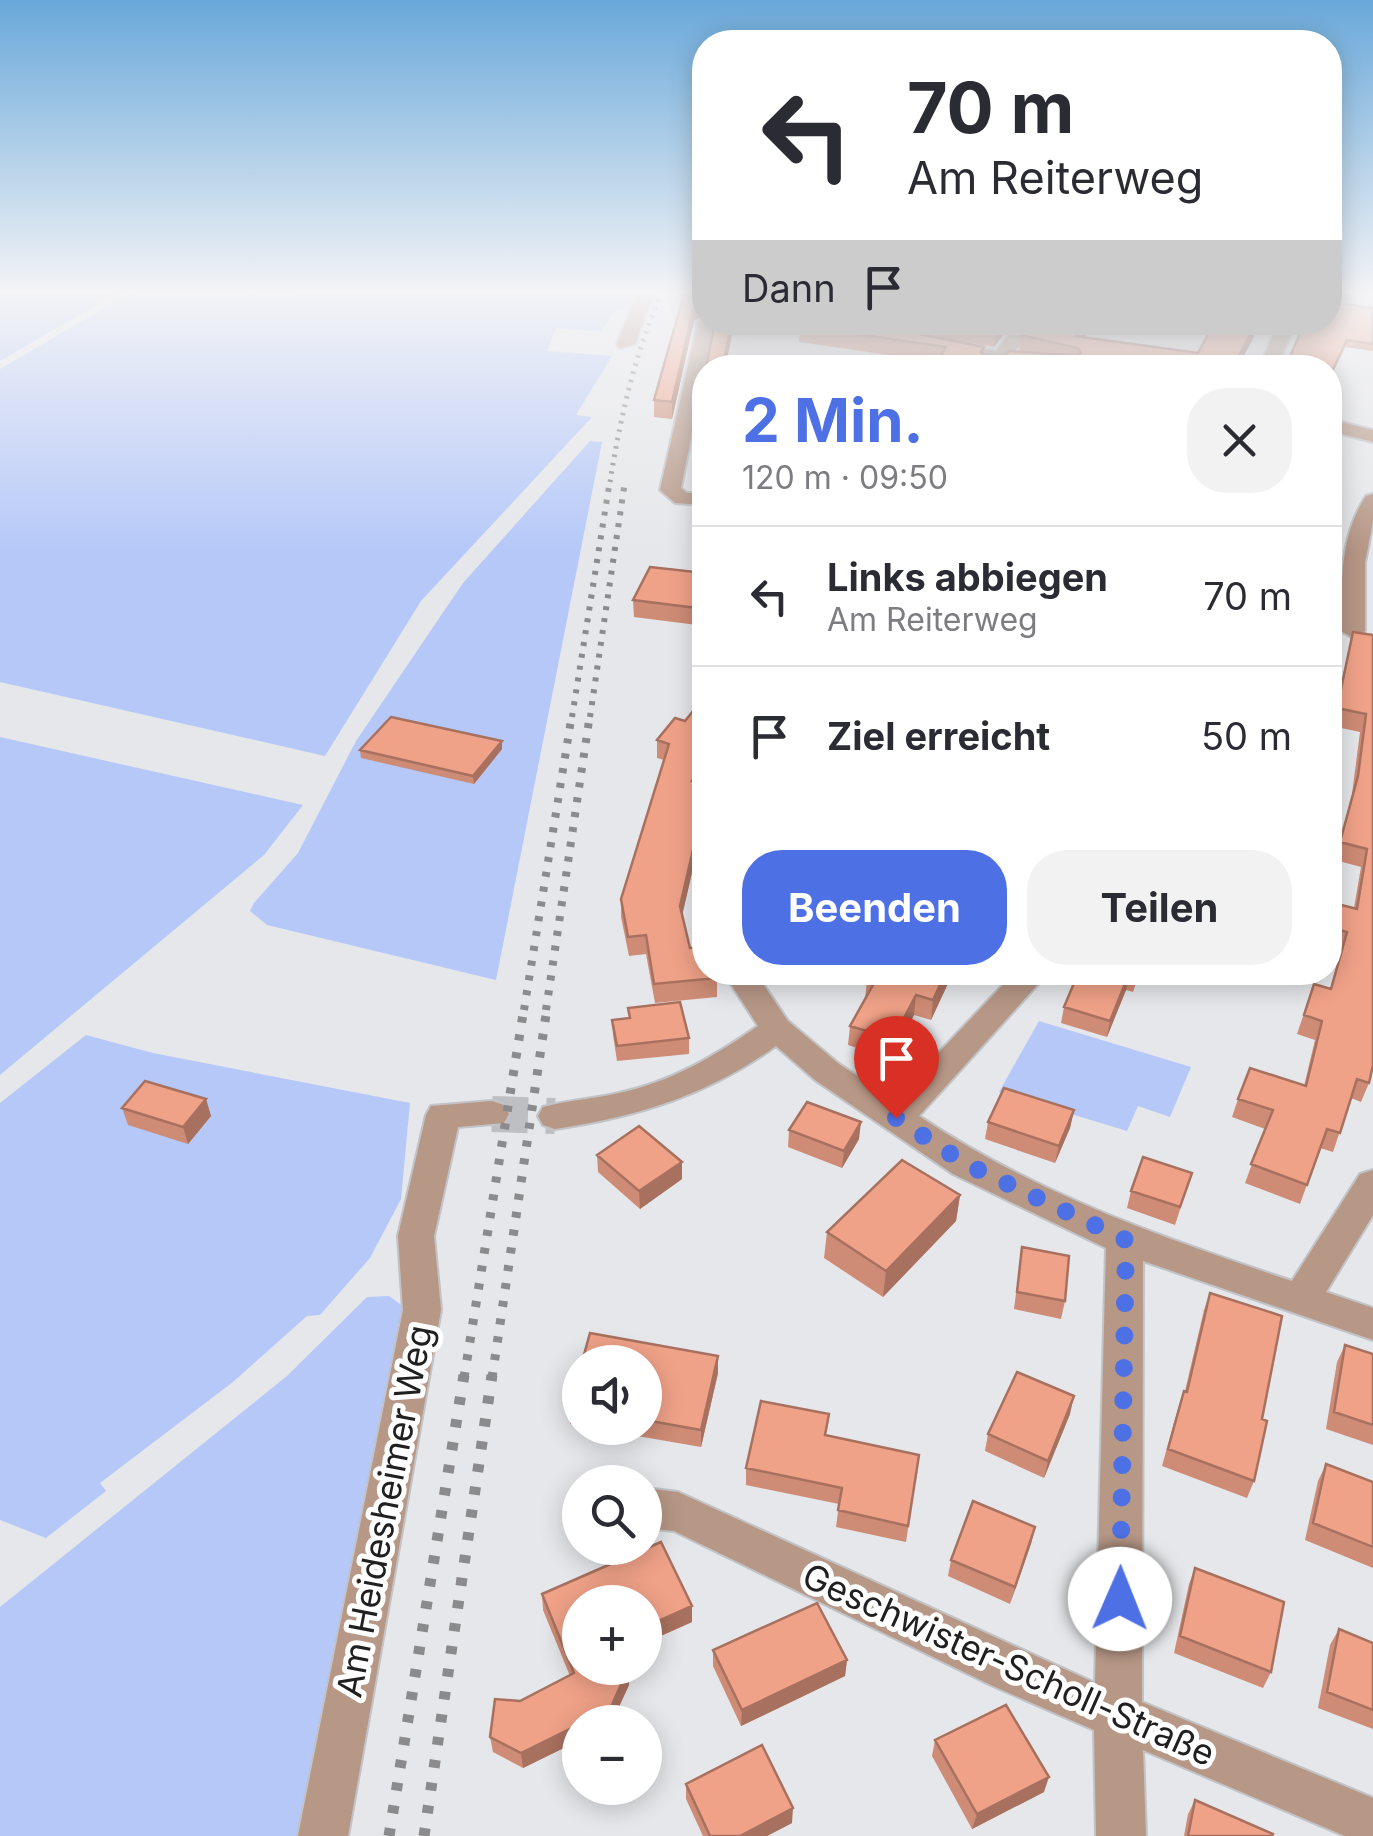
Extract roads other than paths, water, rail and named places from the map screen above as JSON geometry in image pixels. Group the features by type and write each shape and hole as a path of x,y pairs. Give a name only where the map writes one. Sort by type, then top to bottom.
{"street":[{"path":"692,422 670,490 682,500 692,500"},
{"path":"1342,429 1373,436"},
{"path":"1352,631 1355,543 1363,514 1373,500"},
{"path":"747,985 777,1029 827,1072 966,1164 1126,1240 1373,1324"},
{"path":"896,1118 1022,985"},
{"path":"555,1116 625,1108 679,1090 738,1058 777,1029"},
{"name":"Am Heidesheimer Weg","path":"323,1836 422,1310 416,1236 443,1115 492,1114"},
{"path":"1300,1301 1373,1184"},
{"path":"1121,1836 1118,1718 1126,1240"},
{"name":"Geschwister-Scholl-Straße","path":"662,1510 678,1512 1118,1718 1373,1823"}],"tunnel":[{"path":"492,1114 555,1116"}],"railway":[{"path":"610,482 632,380"},
{"path":"572,717 610,480"},
{"path":"590,717 625,481"},
{"path":"524,1010 572,714"},
{"path":"546,1010 590,714"},
{"path":"464,1378 524,1008"},
{"path":"492,1378 547,1008"},
{"path":"389,1836 464,1375"},
{"path":"424,1836 492,1375"}]}
